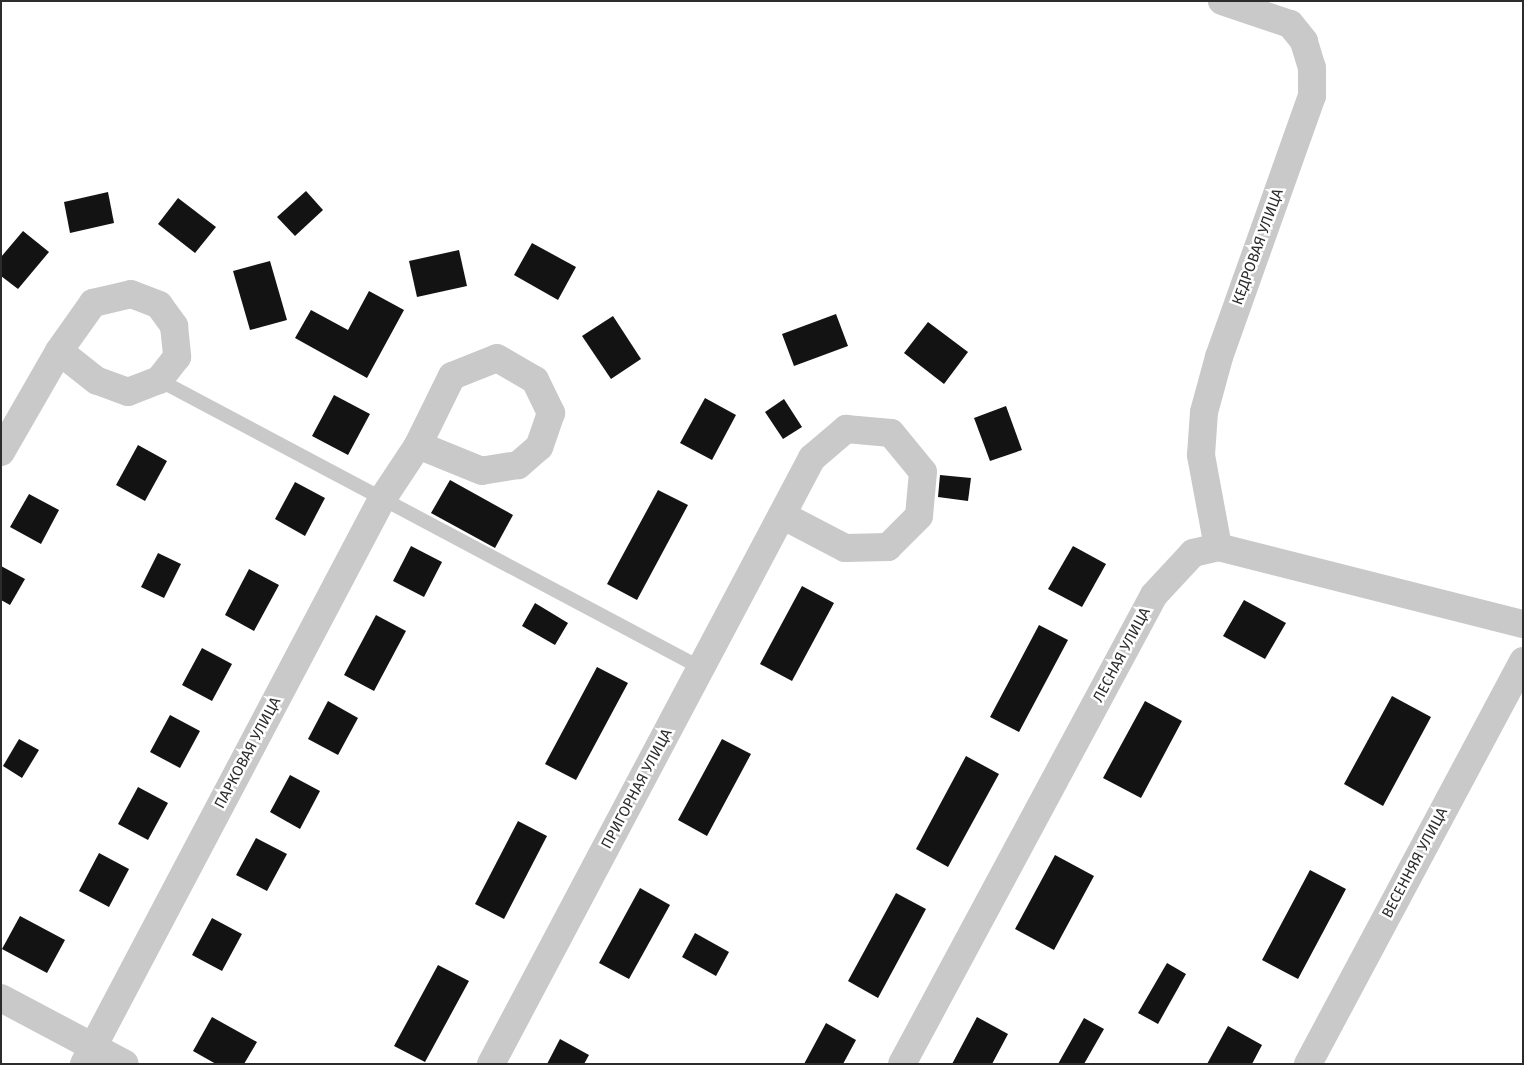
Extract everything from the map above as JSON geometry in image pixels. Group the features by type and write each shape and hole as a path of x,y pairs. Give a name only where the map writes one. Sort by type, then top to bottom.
{"street":[{"name":"КЕДРОВАЯ УЛИЦА","path":"1218,548 1201,455 1204,412 1218,357 1312,96 1312,68 1304,40 1290,24 1222,1"},
{"path":"3,445 59,351 93,302 131,294 159,305 174,326 177,357 159,380 128,392 97,381 59,351"},
{"name":"ПАРКОВАЯ УЛИЦА","path":"89,1055 381,501 418,445 452,376 497,358 535,380 550,413 539,446 518,466 482,471 418,445"},
{"name":"ПРИГОРНАЯ УЛИЦА","path":"491,1064 812,458 846,429 891,433 923,472 919,516 888,547 845,548 782,515"},
{"name":"ЛЕСНАЯ УЛИЦА","path":"902,1064 1154,596 1193,553 1218,548 1523,624"},
{"name":"ВЕСЕННЯЯ УЛИЦА","path":"1308,1064 1523,662"},
{"path":"1,998 89,1055 124,1064"}],"lane":[{"path":"159,380 381,501 701,668"}],"building":[{"path":"306,191 323,210 295,236 277,217"},
{"path":"108,192 114,223 70,233 64,202"},
{"path":"178,198 216,227 195,253 158,224"},
{"path":"23,231 49,252 18,289 1,276 1,257"},
{"path":"532,243 576,267 558,300 514,275"},
{"path":"459,250 467,286 417,297 409,261"},
{"path":"270,261 287,320 250,330 233,271"},
{"path":"369,291 404,310 367,378 295,338 311,310 348,330"},
{"path":"836,314 848,346 794,366 782,334"},
{"path":"613,316 641,359 611,379 582,336"},
{"path":"928,322 968,352 944,384 904,353"},
{"path":"334,395 370,414 348,455 312,436"},
{"path":"705,398 736,415 712,460 680,443"},
{"path":"784,399 802,427 783,439 765,412"},
{"path":"1006,406 1022,450 990,461 974,418"},
{"path":"138,445 167,461 145,501 116,485"},
{"path":"940,475 971,478 968,501 938,497"},
{"path":"450,480 513,515 495,548 431,513"},
{"path":"295,482 325,498 305,536 275,519"},
{"path":"658,490 688,505 637,600 607,584"},
{"path":"29,494 59,510 41,544 10,527"},
{"path":"411,546 442,562 424,597 393,581"},
{"path":"1073,546 1106,564 1082,607 1048,589"},
{"path":"158,553 181,564 164,598 141,587"},
{"path":"1,566 25,579 10,605 1,600"},
{"path":"249,569 279,585 254,631 225,615"},
{"path":"802,586 834,603 792,681 760,664"},
{"path":"1244,600 1286,623 1265,659 1223,636"},
{"path":"535,603 568,623 555,645 522,626"},
{"path":"376,615 406,631 374,691 344,675"},
{"path":"1039,625 1068,640 1019,732 990,717"},
{"path":"202,648 232,664 212,701 182,685"},
{"path":"597,667 628,683 576,780 545,764"},
{"path":"1392,696 1431,717 1383,806 1344,784"},
{"path":"328,701 358,718 338,755 308,739"},
{"path":"1145,701 1182,721 1141,798 1103,778"},
{"path":"170,715 200,731 180,768 150,752"},
{"path":"19,739 39,750 22,778 3,766"},
{"path":"722,739 751,754 707,836 678,820"},
{"path":"966,756 999,774 948,867 916,849"},
{"path":"290,775 320,791 300,829 270,812"},
{"path":"138,787 168,803 148,840 118,824"},
{"path":"518,821 547,836 504,919 475,904"},
{"path":"256,838 287,854 267,891 236,875"},
{"path":"99,853 129,869 109,907 79,891"},
{"path":"1055,855 1094,876 1054,950 1015,929"},
{"path":"1310,870 1346,889 1298,979 1262,960"},
{"path":"640,888 670,905 629,979 599,963"},
{"path":"896,893 926,909 878,998 848,981"},
{"path":"20,916 65,940 47,973 2,949"},
{"path":"212,918 242,934 222,971 192,955"},
{"path":"695,933 729,952 716,976 682,957"},
{"path":"1167,963 1186,974 1158,1024 1138,1013"},
{"path":"438,965 469,981 425,1062 394,1046"},
{"path":"212,1017 257,1042 244,1064 216,1064 193,1051"},
{"path":"977,1017 1008,1034 992,1064 952,1064"},
{"path":"1084,1018 1104,1029 1084,1064 1058,1064"},
{"path":"826,1023 856,1040 843,1064 804,1064"},
{"path":"1228,1026 1262,1045 1252,1064 1207,1064"},
{"path":"560,1039 589,1055 584,1064 547,1064"}]}
